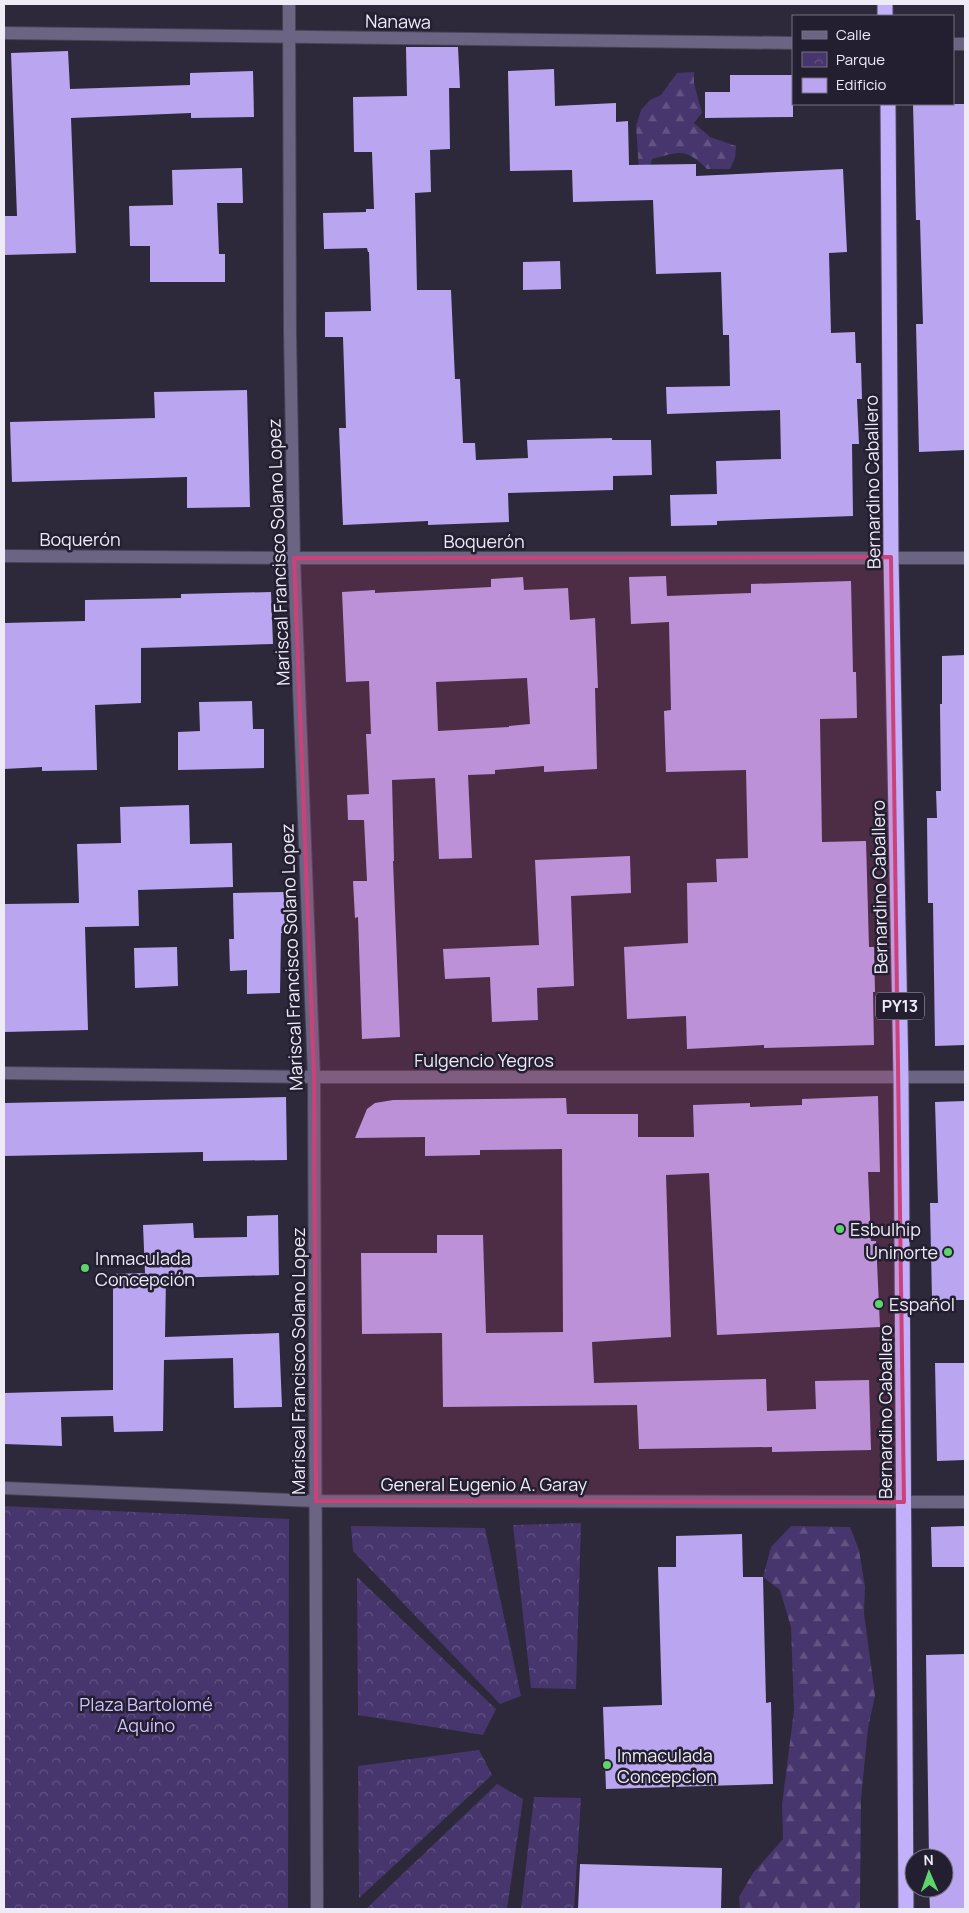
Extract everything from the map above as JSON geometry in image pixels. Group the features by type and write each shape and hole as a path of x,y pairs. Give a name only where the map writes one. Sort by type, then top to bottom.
{"highway":[{"name":"Bernardino Caballero","path":"888,105 891,558 901,1078 906,1909"}],"street":[{"name":"Mariscal Francisco Solano Lopez","path":"289,4 290,333 294,558 314,1078 316,1909"},
{"name":"Nanawa","path":"4,33 792,43"},
{"name":"Boquerón","path":"4,556 965,558"},
{"name":"Fulgencio Yegros","path":"4,1073 314,1078 965,1077"},
{"name":"General Eugenio A. Garay","path":"4,1488 316,1501 965,1502"}],"highlighted area":[{"path":"891,557 904,1502 316,1501 314,1077 294,558"}],"green space":[{"path":"694,72 694,83 702,113 694,123 710,137 736,146 735,158 730,169 707,169 693,157 687,154 676,153 652,159 649,172 639,170 636,126 641,110 650,100 661,95 677,73"},
{"name":"Plaza Bartolomé Aquíno","path":"4,1506 289,1519 288,1909 4,1909"},
{"path":"581,1523 576,1689 531,1688 513,1525"},
{"path":"351,1526 485,1528 521,1696 500,1704 353,1551"},
{"path":"791,1526 850,1527 859,1550 865,1587 864,1613 875,1696 868,1728 861,1799 860,1909 740,1909 739,1897 753,1873 783,1839 782,1805 794,1710 791,1627 780,1590 763,1577 771,1547"},
{"path":"357,1577 496,1709 483,1735 358,1715"},
{"path":"479,1750 492,1775 359,1898 358,1766"},
{"path":"497,1784 523,1799 507,1909 366,1909"},
{"path":"534,1797 581,1798 574,1909 521,1909"}],"building":[{"path":"406,47 458,47 460,88 449,88 450,149 430,150 431,192 415,193 417,290 451,290 455,379 460,379 463,443 475,443 476,460 528,458 527,440 612,438 612,440 651,440 652,475 613,476 613,490 508,493 509,522 428,525 428,521 343,525 339,428 346,428 343,337 325,337 325,312 371,311 369,252 367,248 324,249 323,213 366,212 366,209 374,209 372,152 354,152 353,97 407,96"},
{"path":"68,51 70,89 190,85 190,73 253,71 254,117 191,118 191,113 71,118 76,253 4,255 4,216 17,216 11,53"},
{"path":"554,69 555,106 616,103 616,122 628,121 629,165 696,164 696,176 843,169 847,252 829,253 831,333 855,332 856,363 861,363 862,399 857,399 859,444 852,444 853,516 717,521 717,525 671,526 670,495 717,494 716,461 781,459 780,410 667,414 666,387 730,386 729,335 723,335 721,272 656,274 653,200 573,202 572,170 510,171 508,71"},
{"path":"730,75 792,75 793,117 705,118 705,92 730,92"},
{"path":"965,104 965,450 919,452 916,324 923,324 920,220 916,220 913,105"},
{"path":"242,168 243,203 217,203 219,254 225,254 225,282 150,282 150,246 130,246 129,206 173,205 172,170"},
{"path":"560,261 561,289 523,290 523,262"},
{"path":"247,390 250,507 187,508 187,477 12,482 10,422 155,418 154,392"},
{"path":"666,576 667,596 751,593 751,584 851,581 853,672 856,672 857,718 820,719 822,842 866,841 869,947 874,947 874,1045 764,1048 764,1045 687,1049 686,1016 627,1019 624,947 688,943 687,883 717,882 716,859 748,858 746,770 666,772 664,711 671,710 669,622 631,624 629,577"},
{"path":"523,577 524,590 568,588 570,620 595,618 598,688 595,688 597,769 544,772 544,766 495,770 495,774 468,775 472,858 439,859 435,778 392,780 393,861 400,1037 362,1039 358,917 355,918 353,881 367,881 364,820 348,820 347,795 369,794 366,734 371,734 369,681 346,682 342,592 375,590 375,593 491,587 491,579","holes":["527,678 530,724 438,731 436,682"]},
{"path":"271,592 273,644 141,648 141,703 95,705 97,770 42,771 42,767 4,769 4,623 85,621 85,600 181,598 181,594"},
{"path":"965,655 965,1045 935,1046 933,903 928,903 927,818 937,818 936,791 941,791 940,704 942,704 942,656"},
{"path":"252,701 253,729 264,729 264,768 178,770 178,732 200,731 199,702"},
{"path":"189,805 190,844 232,843 233,887 138,890 139,926 85,927 88,1030 4,1032 4,904 79,903 77,844 121,843 120,807"},
{"path":"630,856 631,893 571,896 574,986 537,988 538,1020 492,1022 490,977 445,979 443,949 539,945 535,860"},
{"path":"284,892 285,933 281,933 280,993 247,994 247,970 230,971 229,939 234,939 233,893"},
{"path":"177,947 178,986 135,988 134,948"},
{"path":"878,1096 880,1172 868,1172 871,1241 876,1241 880,1327 717,1335 709,1173 666,1175 671,1337 592,1342 594,1383 766,1379 767,1411 816,1409 815,1381 869,1380 871,1450 772,1452 772,1447 639,1449 637,1405 443,1407 442,1333 362,1334 361,1253 437,1253 437,1235 483,1235 486,1333 563,1332 562,1149 480,1150 480,1155 425,1156 425,1137 355,1138 367,1109 375,1103 393,1100 566,1098 567,1114 638,1114 638,1137 694,1137 693,1105 750,1103 750,1107 802,1105 802,1099"},
{"path":"286,1097 287,1160 203,1161 203,1152 4,1156 4,1103"},
{"path":"965,1101 965,1300 932,1300 930,1203 938,1203 935,1102"},
{"path":"278,1215 279,1275 166,1278 165,1337 279,1333 282,1407 234,1408 233,1358 164,1360 163,1431 114,1432 113,1416 61,1417 62,1446 4,1444 4,1393 113,1390 113,1274 145,1273 143,1225 193,1223 194,1238 247,1237 247,1216"},
{"path":"935,1363 965,1363 965,1460 937,1461"},
{"path":"965,1526 965,1567 932,1567 931,1527"},
{"path":"742,1534 743,1577 763,1577 766,1703 771,1702 773,1784 606,1789 603,1707 662,1705 658,1567 676,1567 676,1536"},
{"path":"965,1654 965,1909 930,1909 929,1898 954,1898 954,1848 929,1848 926,1655"},
{"path":"580,1864 722,1868 721,1909 578,1909"}],"place":[{"name":"Esbulhip","path":"840,1229"},
{"name":"Uninorte","path":"948,1252"},
{"name":"Inmaculada Concepción","path":"85,1268"},
{"name":"Español","path":"879,1304"},
{"name":"Inmaculada Concepcion","path":"607,1765"}]}
